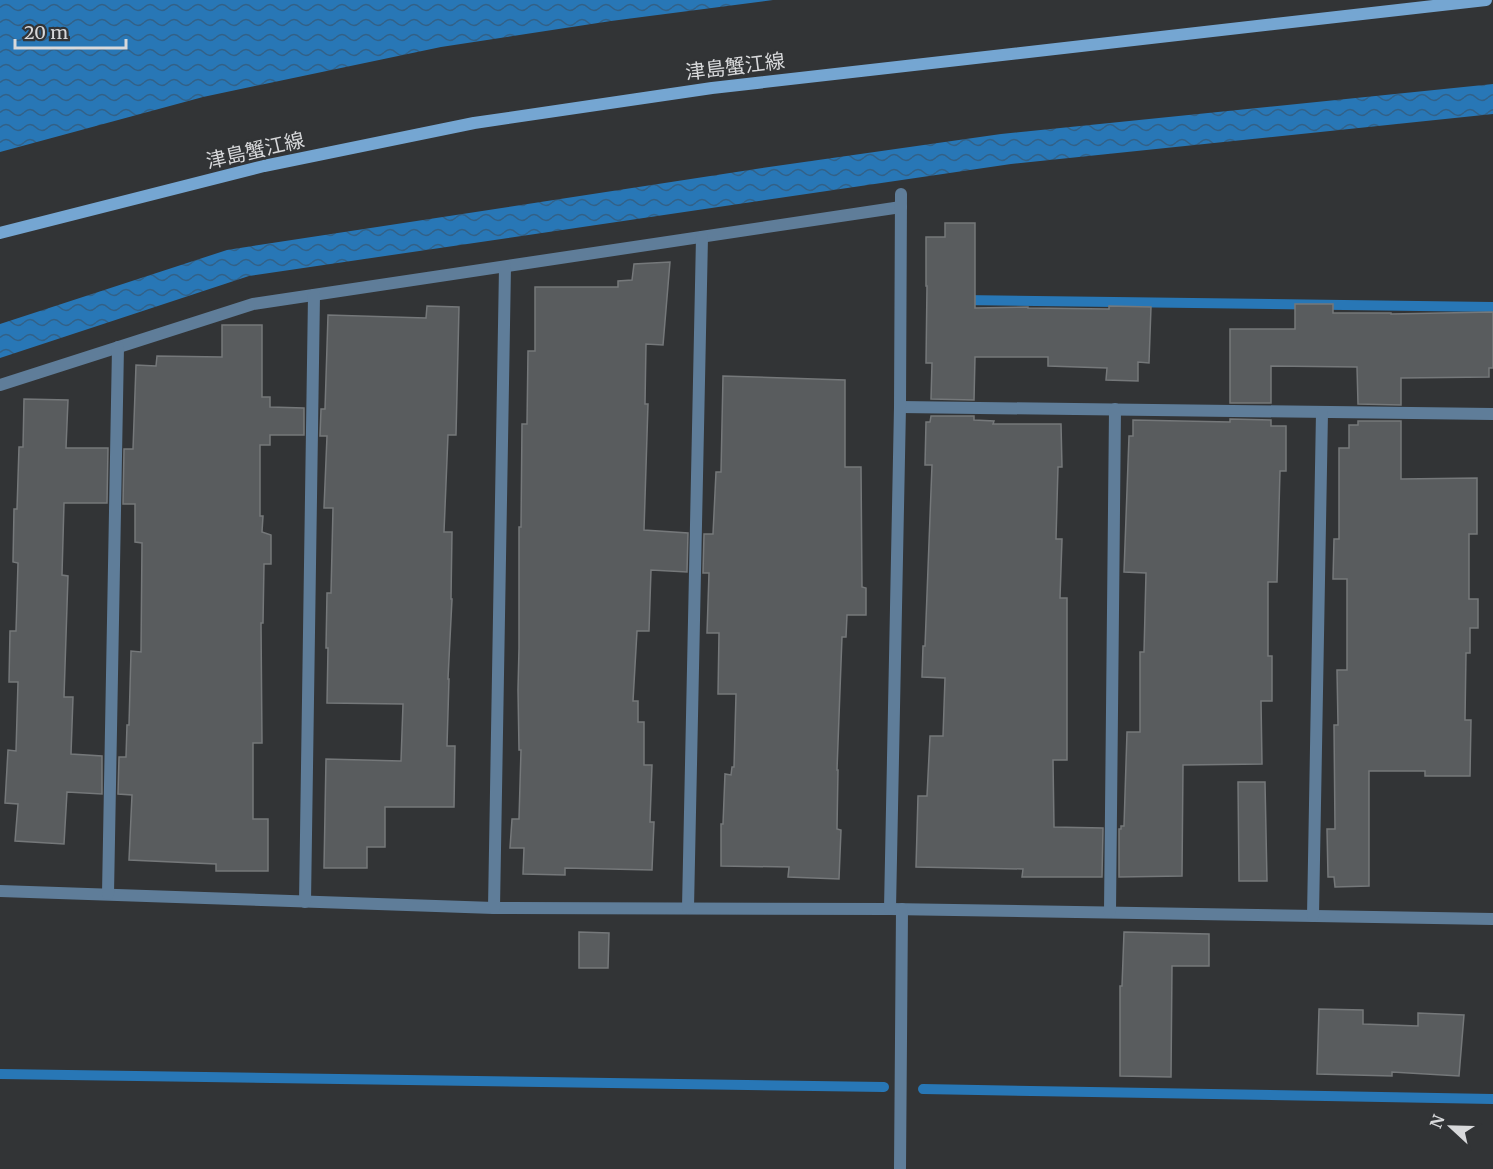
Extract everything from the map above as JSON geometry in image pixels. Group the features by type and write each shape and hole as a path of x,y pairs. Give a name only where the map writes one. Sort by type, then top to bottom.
{"main road":[{"name":"津島蟹江線","path":"0,233 264,166 474,123 712,88 1486,0"}],"street":[{"path":"900,1169 896,909 901,194"},
{"path":"0,385 253,304 901,207"},
{"path":"688,908 702,237"},
{"path":"494,908 505,267"},
{"path":"305,902 314,295"},
{"path":"108,894 118,347"},
{"path":"900,407 1493,414"},
{"path":"1110,912 1115,409"},
{"path":"1313,916 1322,412"},
{"path":"0,891 494,908 896,909 1493,919"}],"water":[{"path":"0,0 773,0 611,21 441,47 203,97 0,152"},
{"path":"1493,84 1493,114 1011,164 249,276 0,358 0,324 227,250 1001,134"}],"building":[{"path":"945,223 975,223 975,308 1151,307 1149,363 1138,362 1138,381 1106,380 1107,368 1048,366 1048,357 975,357 974,400 931,399 932,363 926,363 926,237 945,237"},
{"path":"670,262 663,345 646,344 645,404 648,404 644,530 688,533 687,572 651,570 649,631 637,631 633,701 638,701 638,722 644,722 644,765 652,765 650,822 654,822 652,870 565,868 565,875 523,874 524,848 510,848 512,819 519,819 521,750 519,750 518,690 519,527 521,527 522,424 527,424 528,351 535,351 535,287 618,287 618,281 632,280 634,264"},
{"path":"1295,304 1333,304 1333,313 1493,312 1493,368 1489,368 1489,377 1401,378 1401,405 1358,404 1357,367 1271,366 1271,403 1230,403 1230,329 1295,329"},
{"path":"427,306 459,307 456,435 448,435 444,532 452,532 447,746 455,746 454,807 385,807 385,847 367,847 367,868 324,868 326,759 401,761 403,704 327,703 327,593 331,593 333,508 324,508 327,436 320,436 321,409 325,409 328,315 426,318"},
{"path":"222,325 262,325 262,397 270,397 270,407 304,408 304,435 270,435 270,445 260,445 260,516 263,516 262,532 271,535 271,564 264,564 263,623 261,623 262,743 253,743 253,819 268,819 268,871 216,871 216,864 129,860 132,795 118,794 119,757 126,757 127,725 129,725 131,651 141,652 142,543 135,542 135,504 123,504 124,449 133,449 136,365 156,366 157,356 222,357"},
{"path":"723,376 845,380 845,467 861,467 862,587 866,588 866,615 847,615 846,637 842,637 837,770 837,829 841,830 839,879 788,877 789,867 721,866 721,824 723,824 725,774 731,775 732,767 734,767 736,694 718,694 719,633 707,633 709,573 703,573 704,534 713,534 716,472 721,472"},
{"path":"24,399 68,400 66,448 108,448 107,503 64,503 62,575 68,576 64,697 73,697 71,754 102,756 102,794 67,792 64,844 15,841 18,804 5,803 8,750 16,751 18,682 9,682 10,631 16,631 18,563 13,562 14,509 17,509 19,447 23,447"},
{"path":"931,416 974,416 974,420 994,421 993,424 1061,424 1062,467 1058,467 1056,539 1062,539 1060,598 1067,598 1067,760 1053,760 1054,827 1103,828 1102,877 1022,877 1023,869 916,867 918,796 927,796 930,736 943,736 945,678 922,677 932,465 925,465 926,422 930,422"},
{"path":"1230,419 1271,420 1271,426 1286,426 1286,471 1280,471 1277,582 1268,582 1268,656 1272,656 1272,701 1261,701 1262,764 1183,765 1182,876 1119,877 1119,829 1124,826 1127,732 1140,732 1140,652 1144,652 1146,573 1124,572 1129,436 1133,436 1133,420 1230,422"},
{"path":"1358,421 1401,421 1401,479 1477,478 1477,534 1469,534 1469,599 1478,599 1478,628 1470,628 1470,653 1466,653 1465,720 1471,720 1470,776 1425,776 1425,771 1369,771 1369,886 1335,887 1334,877 1328,877 1327,829 1335,829 1334,725 1338,725 1337,670 1347,670 1347,579 1333,579 1334,539 1339,539 1339,448 1349,448 1349,425 1358,425"},
{"path":"1238,782 1265,782 1267,881 1239,881"},
{"path":"579,932 609,933 608,968 579,968"},
{"path":"1124,932 1209,934 1209,966 1172,966 1171,1077 1120,1076 1120,986 1122,986"},
{"path":"1319,1009 1363,1010 1363,1024 1418,1026 1418,1013 1464,1015 1459,1076 1392,1072 1392,1076 1317,1074"}],"waterway":[{"path":"962,300 1493,307"},
{"path":"0,1074 884,1087"},
{"path":"923,1089 1493,1099"}]}
